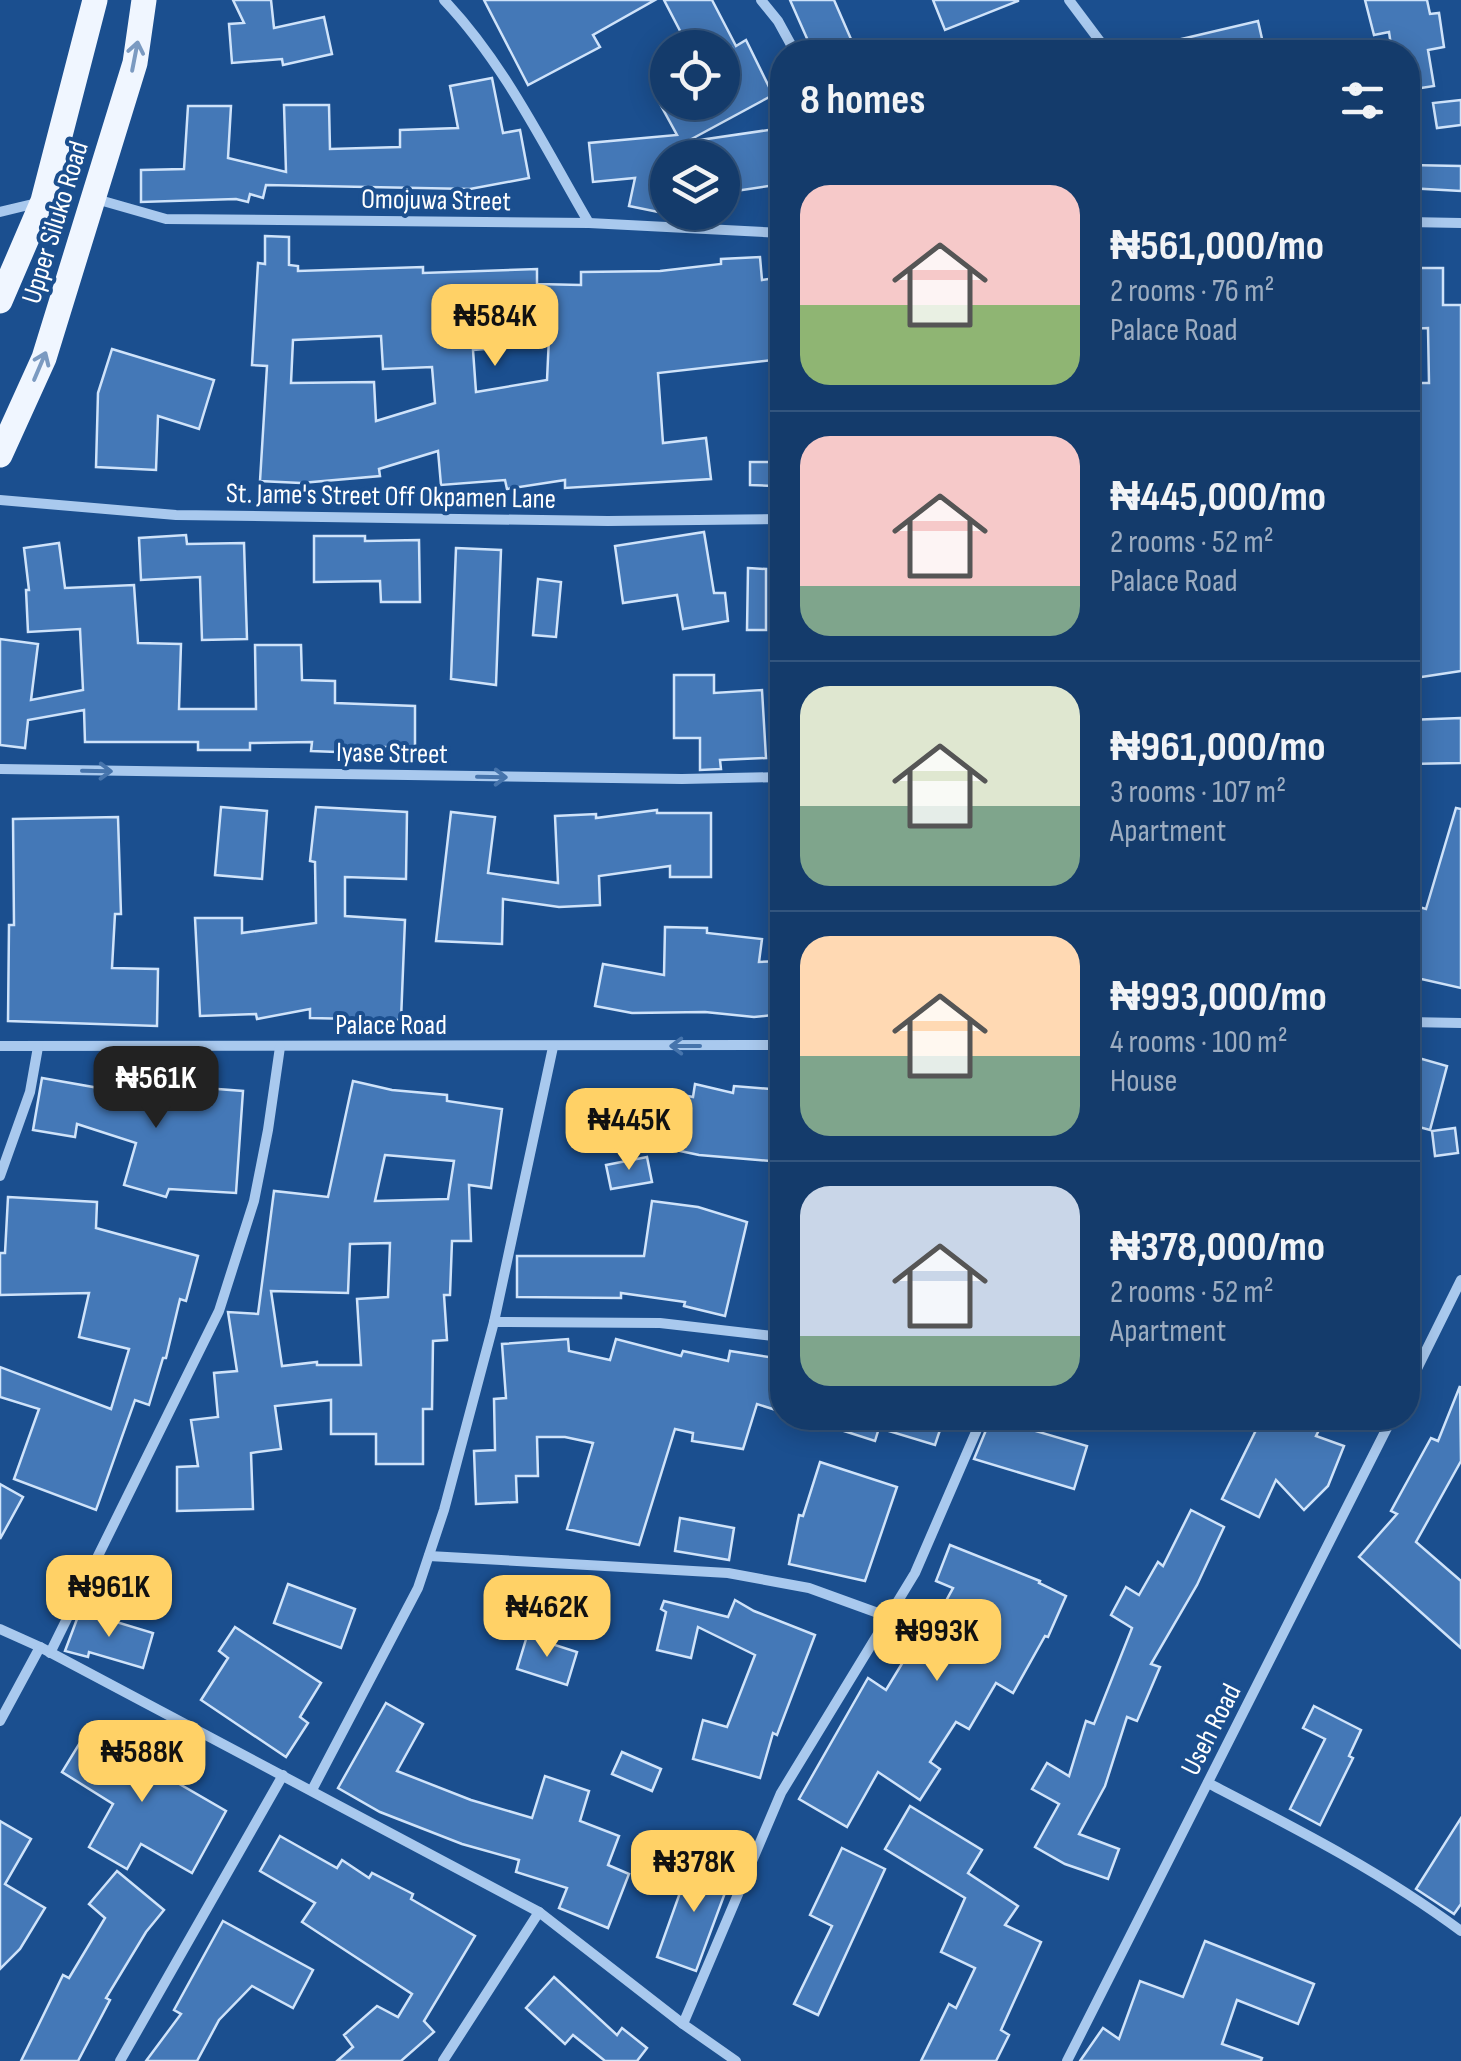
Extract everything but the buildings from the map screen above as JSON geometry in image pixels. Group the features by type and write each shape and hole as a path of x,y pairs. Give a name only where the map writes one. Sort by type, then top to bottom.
{"main road":[{"name":"Upper Siluko Road","path":"0,301 43,202 95,0"},
{"name":"Upper Siluko Road","path":"0,455 44,358 134,63 144,0"}],"street":[{"path":"444,0 465,22 504,78 589,223"},
{"path":"761,0 788,40"},
{"path":"1069,0 1099,40"},
{"name":"Omojuwa Street","path":"92,198 166,219 589,223 770,232"},
{"path":"0,212 43,202"},
{"path":"1420,222 1461,223"},
{"name":"St. Jame's Street Off Okpamen Lane","path":"0,500 176,514 770,519"},
{"name":"Iyase Street","path":"0,769 770,778"},
{"path":"1420,1022 1461,1023"},
{"name":"Palace Road","path":"0,1046 770,1046"},
{"path":"312,1790 418,1588 444,1510 494,1322 553,1046"},
{"path":"0,1722 45,1650 219,1311 254,1200 280,1047"},
{"path":"0,1176 30,1092 38,1048"},
{"path":"1420,1363 1461,1280"},
{"path":"494,1322 660,1323 770,1336"},
{"path":"682,2024 781,1793 915,1573 977,1430"},
{"name":"Useh Road","path":"1067,2061 1386,1430"},
{"path":"429,1556 728,1574 809,1588 888,1617"},
{"path":"0,1629 539,1912 682,2024 736,2061"},
{"path":"120,2061 283,1775"},
{"path":"1208,1783 1338,1850 1461,1931"},
{"path":"443,2061 539,1912"}]}
